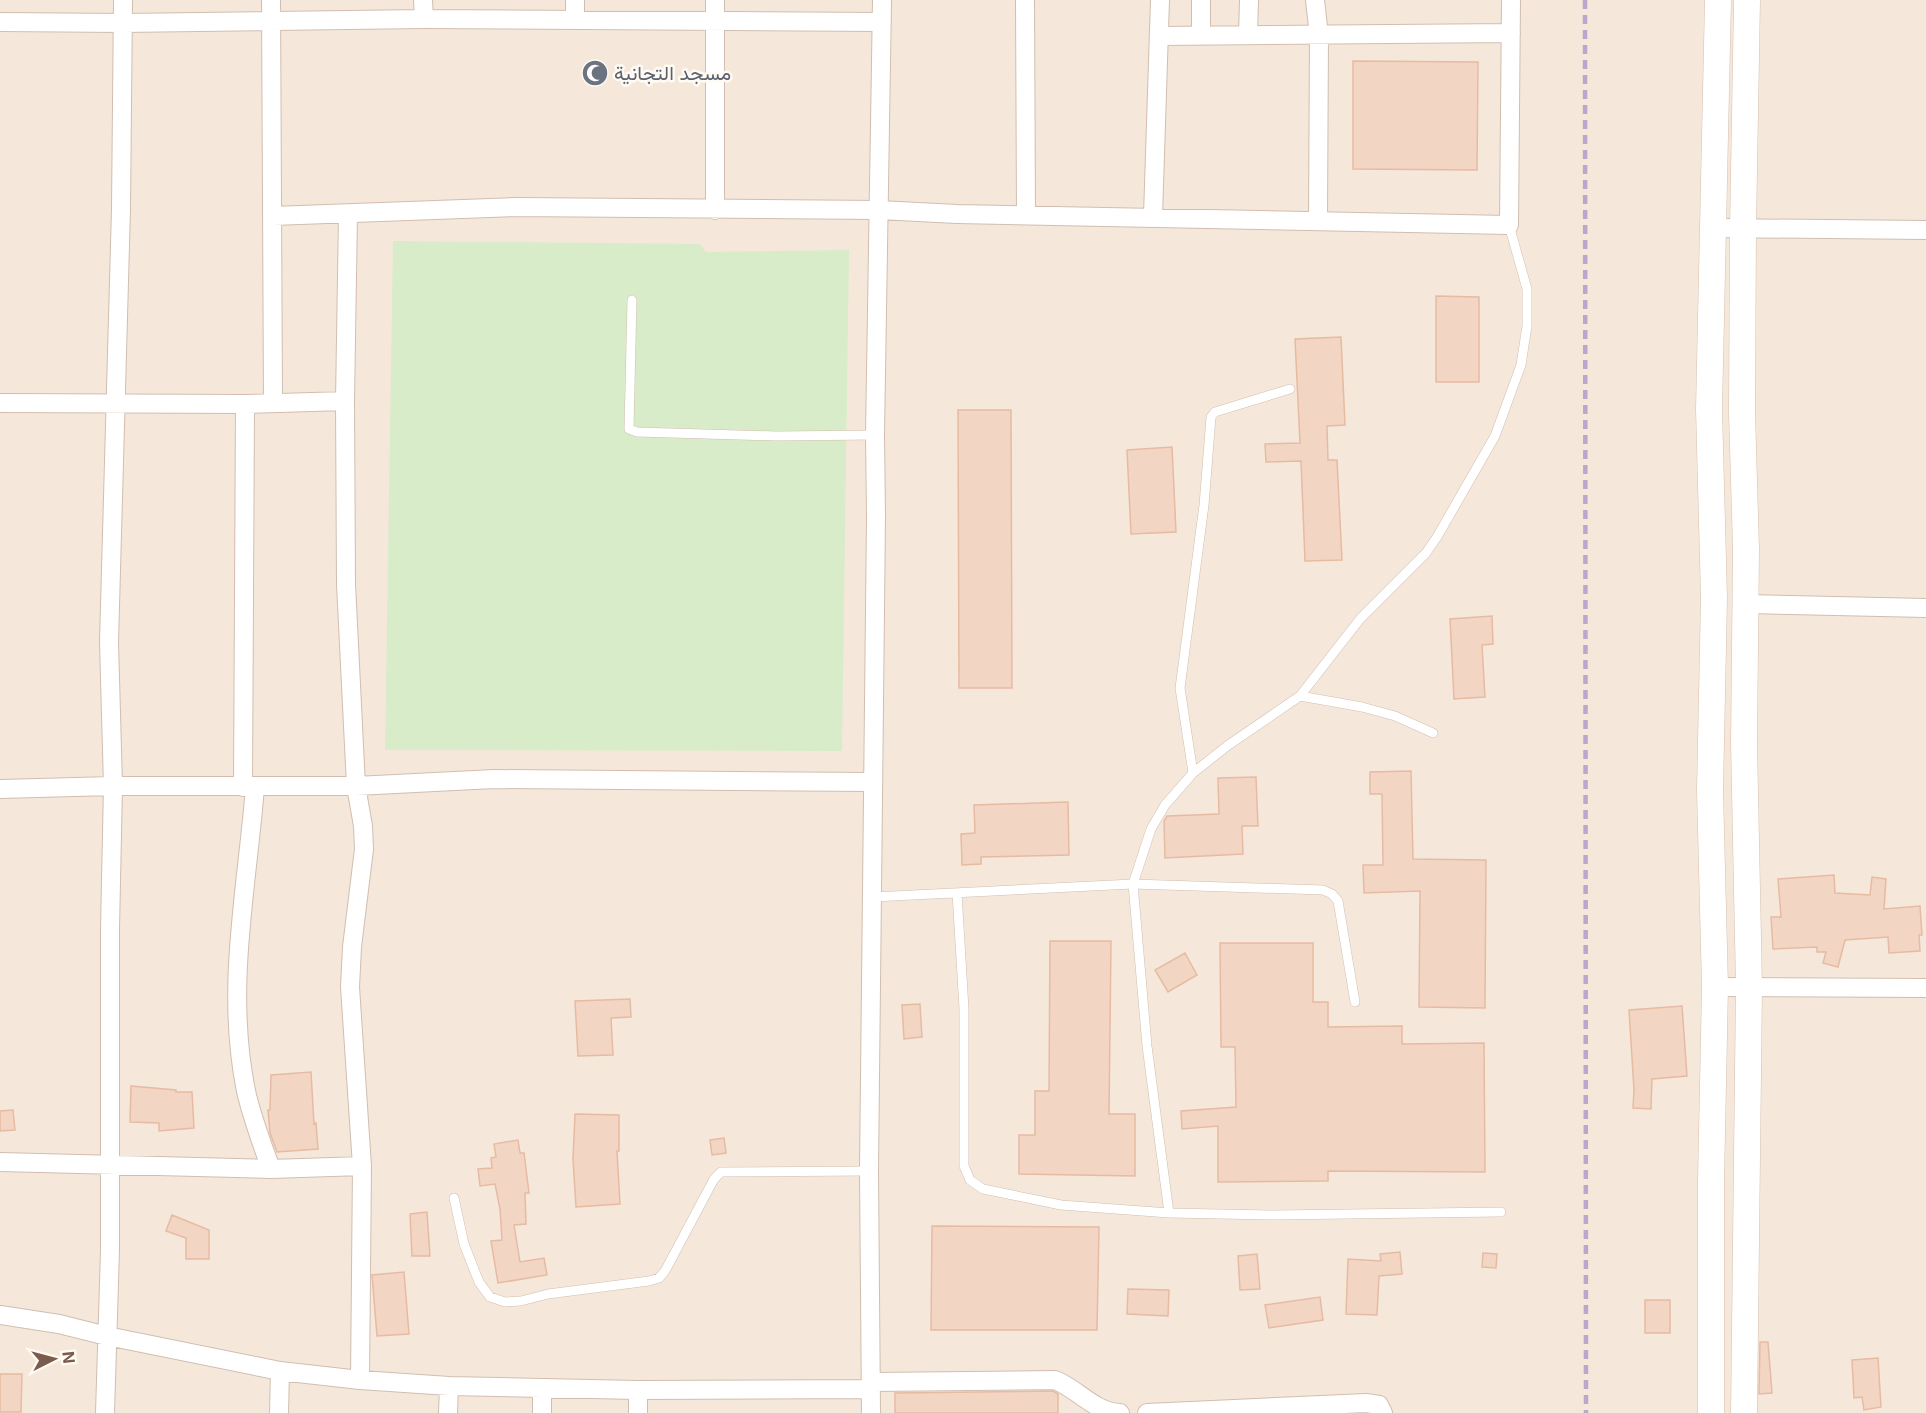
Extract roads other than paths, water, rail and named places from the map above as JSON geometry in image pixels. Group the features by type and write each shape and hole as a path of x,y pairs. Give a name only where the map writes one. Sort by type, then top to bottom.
{"main road":[{"path":"1711,1413 1711,1181 1715,987 1710,790 1714,598 1709,409 1718,0"},
{"path":"1744,1413 1749,987 1744,743 1746,604 1742,413 1747,0"}],"street":[{"path":"105,1413 110,1250 113,786 109,642 123,0"},
{"path":"271,0 273,403"},
{"path":"423,0 424,19"},
{"path":"575,0 575,20"},
{"path":"715,0 715,210"},
{"path":"871,1413 869,1171 873,897 872,782 882,0"},
{"path":"1025,0 1026,215"},
{"path":"1154,216 1160,0"},
{"path":"1201,0 1201,29"},
{"path":"1248,0 1248,35"},
{"path":"1315,0 1319,35 1318,220"},
{"path":"273,216 515,207 879,210 1509,225 1511,0"},
{"path":"0,22 123,23 424,19 882,22"},
{"path":"1159,36 1511,33"},
{"path":"348,214 345,401 346,584 356,786 363,826 364,849 352,947 350,987 362,1166 360,1380"},
{"path":"1712,228 1926,230"},
{"path":"0,404 245,404 345,401"},
{"path":"245,404 251,837 242,901 237,972 237,1017 246,1090 270,1169"},
{"path":"1746,604 1926,608"},
{"path":"0,789 113,786 356,786 494,779 872,782"},
{"path":"1715,987 1926,988"},
{"path":"0,1162 270,1169 362,1166"},
{"path":"0,1315 59,1324 280,1371 360,1380 449,1386 638,1390 1055,1380 1068,1386 1080,1404 1120,1413"},
{"path":"279,1413 280,1371"},
{"path":"448,1413 449,1386"},
{"path":"542,1388 542,1413"},
{"path":"638,1390 638,1413"},
{"path":"1147,1413 1366,1403 1379,1406 1383,1413"}],"lane":[{"path":"1169,1213 1148,1056 1133,885 1151,829 1165,805 1193,773 1227,746 1300,696 1360,619 1426,553 1437,537 1496,436 1521,365 1527,326 1527,289 1509,225"},
{"path":"632,300 629,429 638,432 776,436 875,435"},
{"path":"1193,773 1180,688 1204,505 1211,417 1215,412 1290,389"},
{"path":"1300,696 1362,707 1395,716 1433,733"},
{"path":"873,897 1133,885 1323,890 1332,894 1338,901 1355,1002"},
{"path":"957,893 964,1008 963,1166 970,1180 983,1189 1061,1205 1169,1213 1274,1215 1501,1212"},
{"path":"454,1198 464,1244 479,1282 490,1297 505,1302 521,1301 548,1294 659,1278 675,1253 714,1179 721,1172 869,1171"}],"railway":[{"path":"1585,0 1586,1413"}],"place":[{"name":"مسجد التجانية","path":"595,73"}]}
